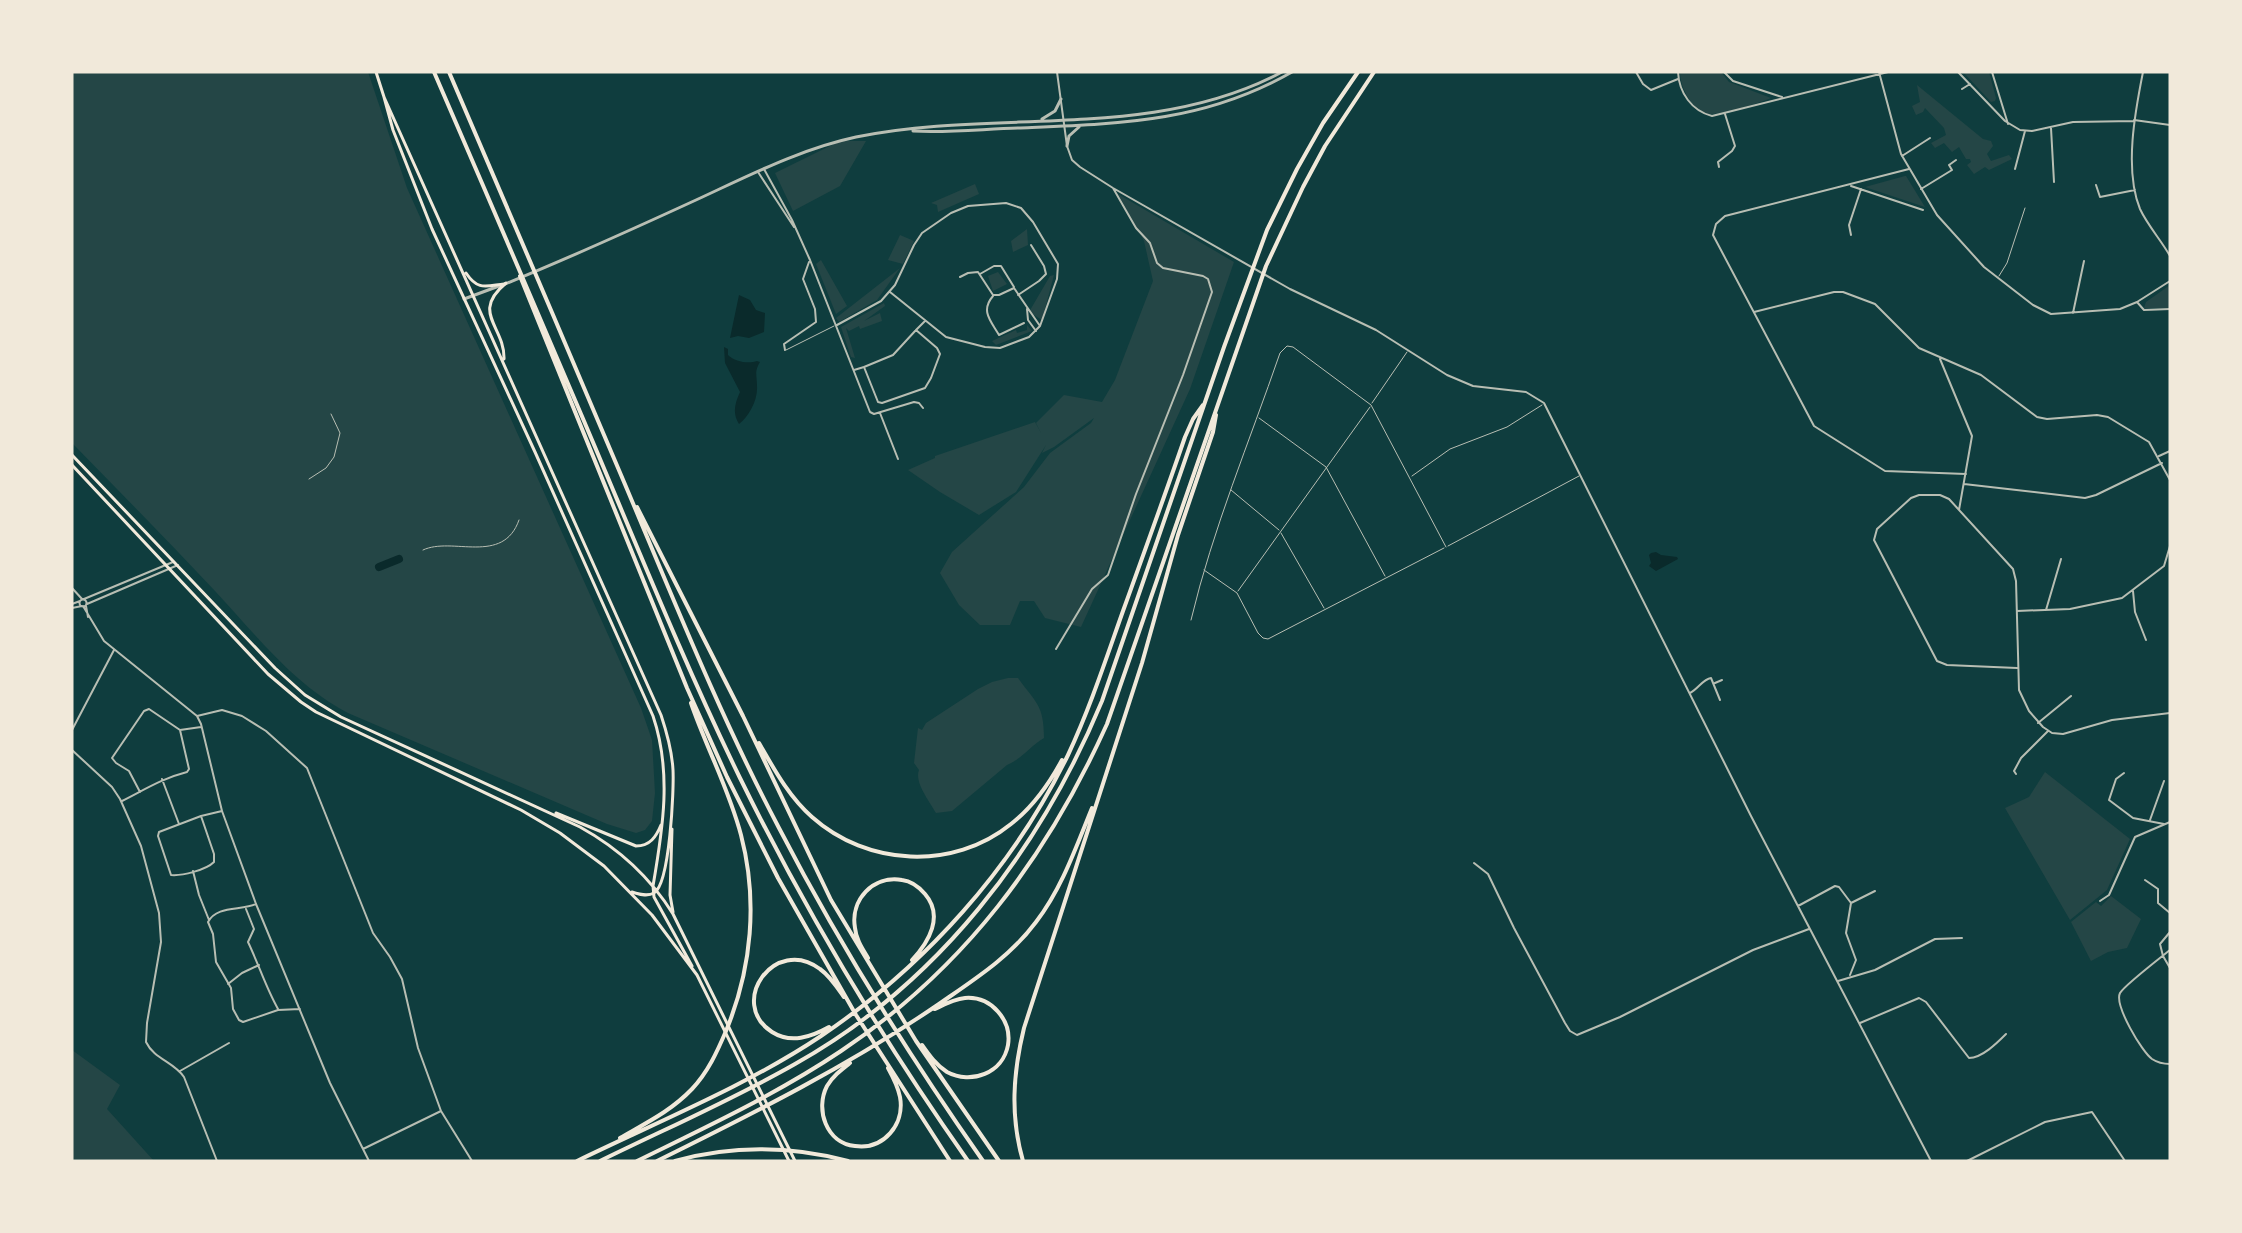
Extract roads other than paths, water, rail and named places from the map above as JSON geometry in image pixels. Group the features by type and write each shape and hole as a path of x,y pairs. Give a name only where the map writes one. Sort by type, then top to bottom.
{"highway":[{"path":"434,72 689,667 754,804 794,882 857,994 922,1096 968,1161"},
{"path":"449,72 691,641 778,827 863,979 926,1079 983,1161"},
{"path":"600,1161 772,1077 850,1029 899,990 964,927 997,886 1042,821 1088,735 1115,666 1256,260 1278,207 1323,123 1358,72"},
{"path":"637,1161 778,1090 858,1040 945,967 1005,899 1044,843 1081,779 1107,724 1266,266 1325,146 1374,72"},
{"path":"513,253 526,294 586,435 687,688 726,777 766,856 856,1015"},
{"path":"577,1161 727,1088 811,1042 924,953 955,922 995,873 1046,796 1076,736 1185,437 1193,419 1206,400"},
{"path":"1023,1161 1015,1122 1014,1099 1021,1039 1142,663 1178,535 1213,432 1216,411"},
{"path":"606,441 666,566 743,716 831,900 943,1081 999,1161"},
{"path":"591,1154 674,1105 701,1078 716,1054 736,1005 745,970 750,933 750,894 746,860 734,811 695,715 687,688"},
{"path":"743,716 786,787 813,818 828,830 854,844 898,856 927,857 957,852 976,845 1005,829 1040,794 1076,736"},
{"path":"657,1161 782,1099 860,1055 998,963 1037,922 1068,867 1108,768"},
{"path":"884,988 859,942 854,920 857,904 865,892 875,884 891,879 909,882 923,891 932,905 934,916 933,928 926,943 896,976"},
{"path":"839,1022 819,1033 800,1038 786,1038 773,1033 761,1022 755,1009 755,993 760,978 771,967 792,960 808,962 829,977 950,1161"},
{"path":"904,1020 937,1064 953,1074 968,1078 980,1076 992,1070 1004,1056 1008,1038 1005,1022 997,1010 985,1002 974,998 956,1000 919,1017"},
{"path":"860,1055 830,1081 823,1098 822,1110 825,1124 833,1134 848,1145 861,1146 877,1143 890,1134 901,1111 898,1089 876,1046"},
{"path":"675,1161 710,1153 760,1148 812,1153 848,1161"}],"main road":[{"path":"376,72 390,124 405,164 652,716 659,737 665,771 665,797 653,886"},
{"path":"384,97 475,295 661,715 669,740 673,768 671,825 664,876 655,892"},
{"path":"459,261 476,285 506,283"},
{"path":"504,361 503,350 489,308 493,295 506,283"},
{"path":"72,455 275,668 305,694 322,706 379,735 548,811 605,842 642,874 653,886 657,905 683,947 789,1161"},
{"path":"72,465 268,674 301,702 338,723 510,804 590,855 630,891 671,938 696,975"},
{"path":"548,811 564,815 636,846 643,846 651,841 662,821"},
{"path":"671,825 673,839 670,896 673,914"},
{"path":"630,891 639,895 655,892"},
{"path":"655,892 673,914 795,1161"}],"street":[{"path":"1057,72 1067,146 1077,165 1290,289 1376,330 1461,381 1485,388 1521,390 1544,403 1798,906 1931,1161"},
{"path":"464,299 555,262 798,154 840,141 878,133 952,125 1143,114 1179,108 1239,92 1282,72"},
{"path":"909,130 924,132 1080,126 1153,120 1180,115 1246,94 1292,72"},
{"path":"1636,72 1643,84 1651,90 1678,79"},
{"path":"1678,72 1678,79 1685,96 1694,107 1708,115 1725,114 1888,72"},
{"path":"1724,72 1732,81 1785,98"},
{"path":"1958,72 2008,124 2025,131 2073,122 2134,120 2170,125"},
{"path":"1992,72 2008,124"},
{"path":"2143,72 2134,120 2135,190 2141,211 2170,255"},
{"path":"1879,73 1902,156 1936,215 1975,258 2043,311 2051,314 2120,309 2137,302 2170,280"},
{"path":"1962,89 1970,84"},
{"path":"1038,120 1053,113 1060,99"},
{"path":"1719,167 1718,162 1735,146 1725,114"},
{"path":"1067,146 1069,136 1080,126"},
{"path":"2050,127 2054,182"},
{"path":"2016,169 2025,131"},
{"path":"1902,156 1930,138"},
{"path":"1921,189 1952,170 1949,165 1956,160"},
{"path":"764,169 796,229 837,325 869,410 873,414 914,402 919,403 923,408"},
{"path":"1909,169 1725,216 1716,224 1713,232 1714,239 1810,421 1820,431 1885,471 1966,474"},
{"path":"758,172 789,222 796,229"},
{"path":"1848,185 1923,210"},
{"path":"2096,185 2100,197 2135,190"},
{"path":"1056,649 1092,589 1108,575 1212,292 1208,279 1203,276 1163,268 1157,263 1150,243 1136,228 1113,188"},
{"path":"1851,235 1849,225 1860,189"},
{"path":"837,325 870,309 890,292 922,233 951,213 968,206 1006,204 1017,206 1027,213 1054,256 1058,268 1056,282 1040,326 1029,337 1003,347 988,347 946,337 890,292"},
{"path":"1018,295 1040,281 1046,274 1044,266 1031,245"},
{"path":"2073,313 2084,261"},
{"path":"785,350 784,344 816,322 815,309 803,279 809,262"},
{"path":"960,277 971,272 980,274 1001,266 1040,326"},
{"path":"980,274 993,295 999,296 1014,288"},
{"path":"1753,313 1834,292 1843,292 1875,304 1913,344 1939,358 1981,375 2038,418 2097,415 2108,417 2142,436 2153,447 2170,480"},
{"path":"993,295 986,308 999,335 1024,323"},
{"path":"2137,302 2144,310 2170,309"},
{"path":"1027,309 1028,320 1036,331"},
{"path":"854,370 893,355 925,321"},
{"path":"864,367 880,403 923,390 931,378 940,354 937,348 916,330"},
{"path":"1939,358 1972,436 1959,510"},
{"path":"880,412 898,459"},
{"path":"2158,457 2170,451"},
{"path":"1964,484 2083,498 2096,495 2162,463"},
{"path":"2017,668 1938,663 1874,542 1874,533 1877,529 1906,501 1914,496 1944,496 2013,569 2016,581 2017,668 2021,697 2038,723 2054,734 2068,733 2112,720 2170,713"},
{"path":"2017,611 2070,609 2116,599 2133,590 2164,566 2170,546"},
{"path":"2046,610 2061,560"},
{"path":"72,606 84,605 176,563"},
{"path":"72,606 167,567"},
{"path":"72,588 82,600 88,617 100,636 114,650 197,716 202,727 222,811 256,904 330,1083 369,1161"},
{"path":"2133,590 2135,612 2146,640"},
{"path":"82,600 84,605"},
{"path":"72,730 114,650"},
{"path":"1690,693 1709,678 1713,679 1720,700"},
{"path":"1715,683 1722,680"},
{"path":"2038,723 2071,696"},
{"path":"140,792 129,771 112,760 114,753 146,709 180,730 202,727"},
{"path":"197,716 222,710 242,716 267,731 307,768 373,933 402,978 415,1037 441,1111 472,1161"},
{"path":"121,801 162,779 187,772 189,769 180,730"},
{"path":"2016,774 2014,771 2021,758 2048,731"},
{"path":"72,750 112,787 121,801 141,846 161,922 161,942 146,1042 153,1053 180,1071 217,1161"},
{"path":"2124,773 2116,779 2109,800 2117,804 2127,815 2164,824"},
{"path":"162,779 179,824"},
{"path":"2150,820 2164,781"},
{"path":"201,816 214,860 211,866 173,875 169,870 158,833 201,816 222,811"},
{"path":"2100,901 2109,895 2134,838 2143,832 2170,822"},
{"path":"1474,863 1488,874 1565,1023 1570,1031 1577,1035 1611,1022 1753,950 1810,929"},
{"path":"193,871 209,920 215,958 232,993 233,1009 239,1020 247,1021 278,1010 300,1009"},
{"path":"2145,880 2158,889 2158,903 2170,913"},
{"path":"1798,906 1836,885 1851,903 1846,933 1856,960 1850,976"},
{"path":"1851,903 1875,891"},
{"path":"209,920 213,914 229,909 246,909 256,904"},
{"path":"246,909 254,929 248,942 259,965 266,988 278,1010"},
{"path":"2170,932 2160,944 2163,956 2170,968"},
{"path":"1838,981 1875,970 1935,939 1962,938"},
{"path":"2170,950 2122,992 2119,1001 2121,1010 2144,1051 2156,1062 2170,1064"},
{"path":"228,984 242,973 259,965"},
{"path":"1860,1023 1919,998 1926,1002 1969,1058 1974,1058 1994,1046 2006,1034"},
{"path":"180,1071 229,1043"},
{"path":"363,1149 441,1111"},
{"path":"1967,1161 2037,1125 2054,1119 2092,1112 2125,1161"}],"lane":[{"path":"1998,278 2007,263 2025,208"},
{"path":"781,352 837,325"},
{"path":"1191,620 1203,569 1229,489 1258,417 1280,353 1285,347 1293,347 1371,405 1446,547"},
{"path":"1237,593 1408,350"},
{"path":"1411,477 1450,449 1507,427 1526,417 1544,403"},
{"path":"309,479 326,468 334,457 340,433 332,414"},
{"path":"1258,417 1326,467 1386,577"},
{"path":"1203,569 1237,593 1258,633 1265,639 1275,636 1581,475"},
{"path":"1229,489 1281,531 1325,609"},
{"path":"423,550 436,546 458,548 490,546 512,532 519,520"}],"waterway":[{"path":"379,567 399,559"}]}
